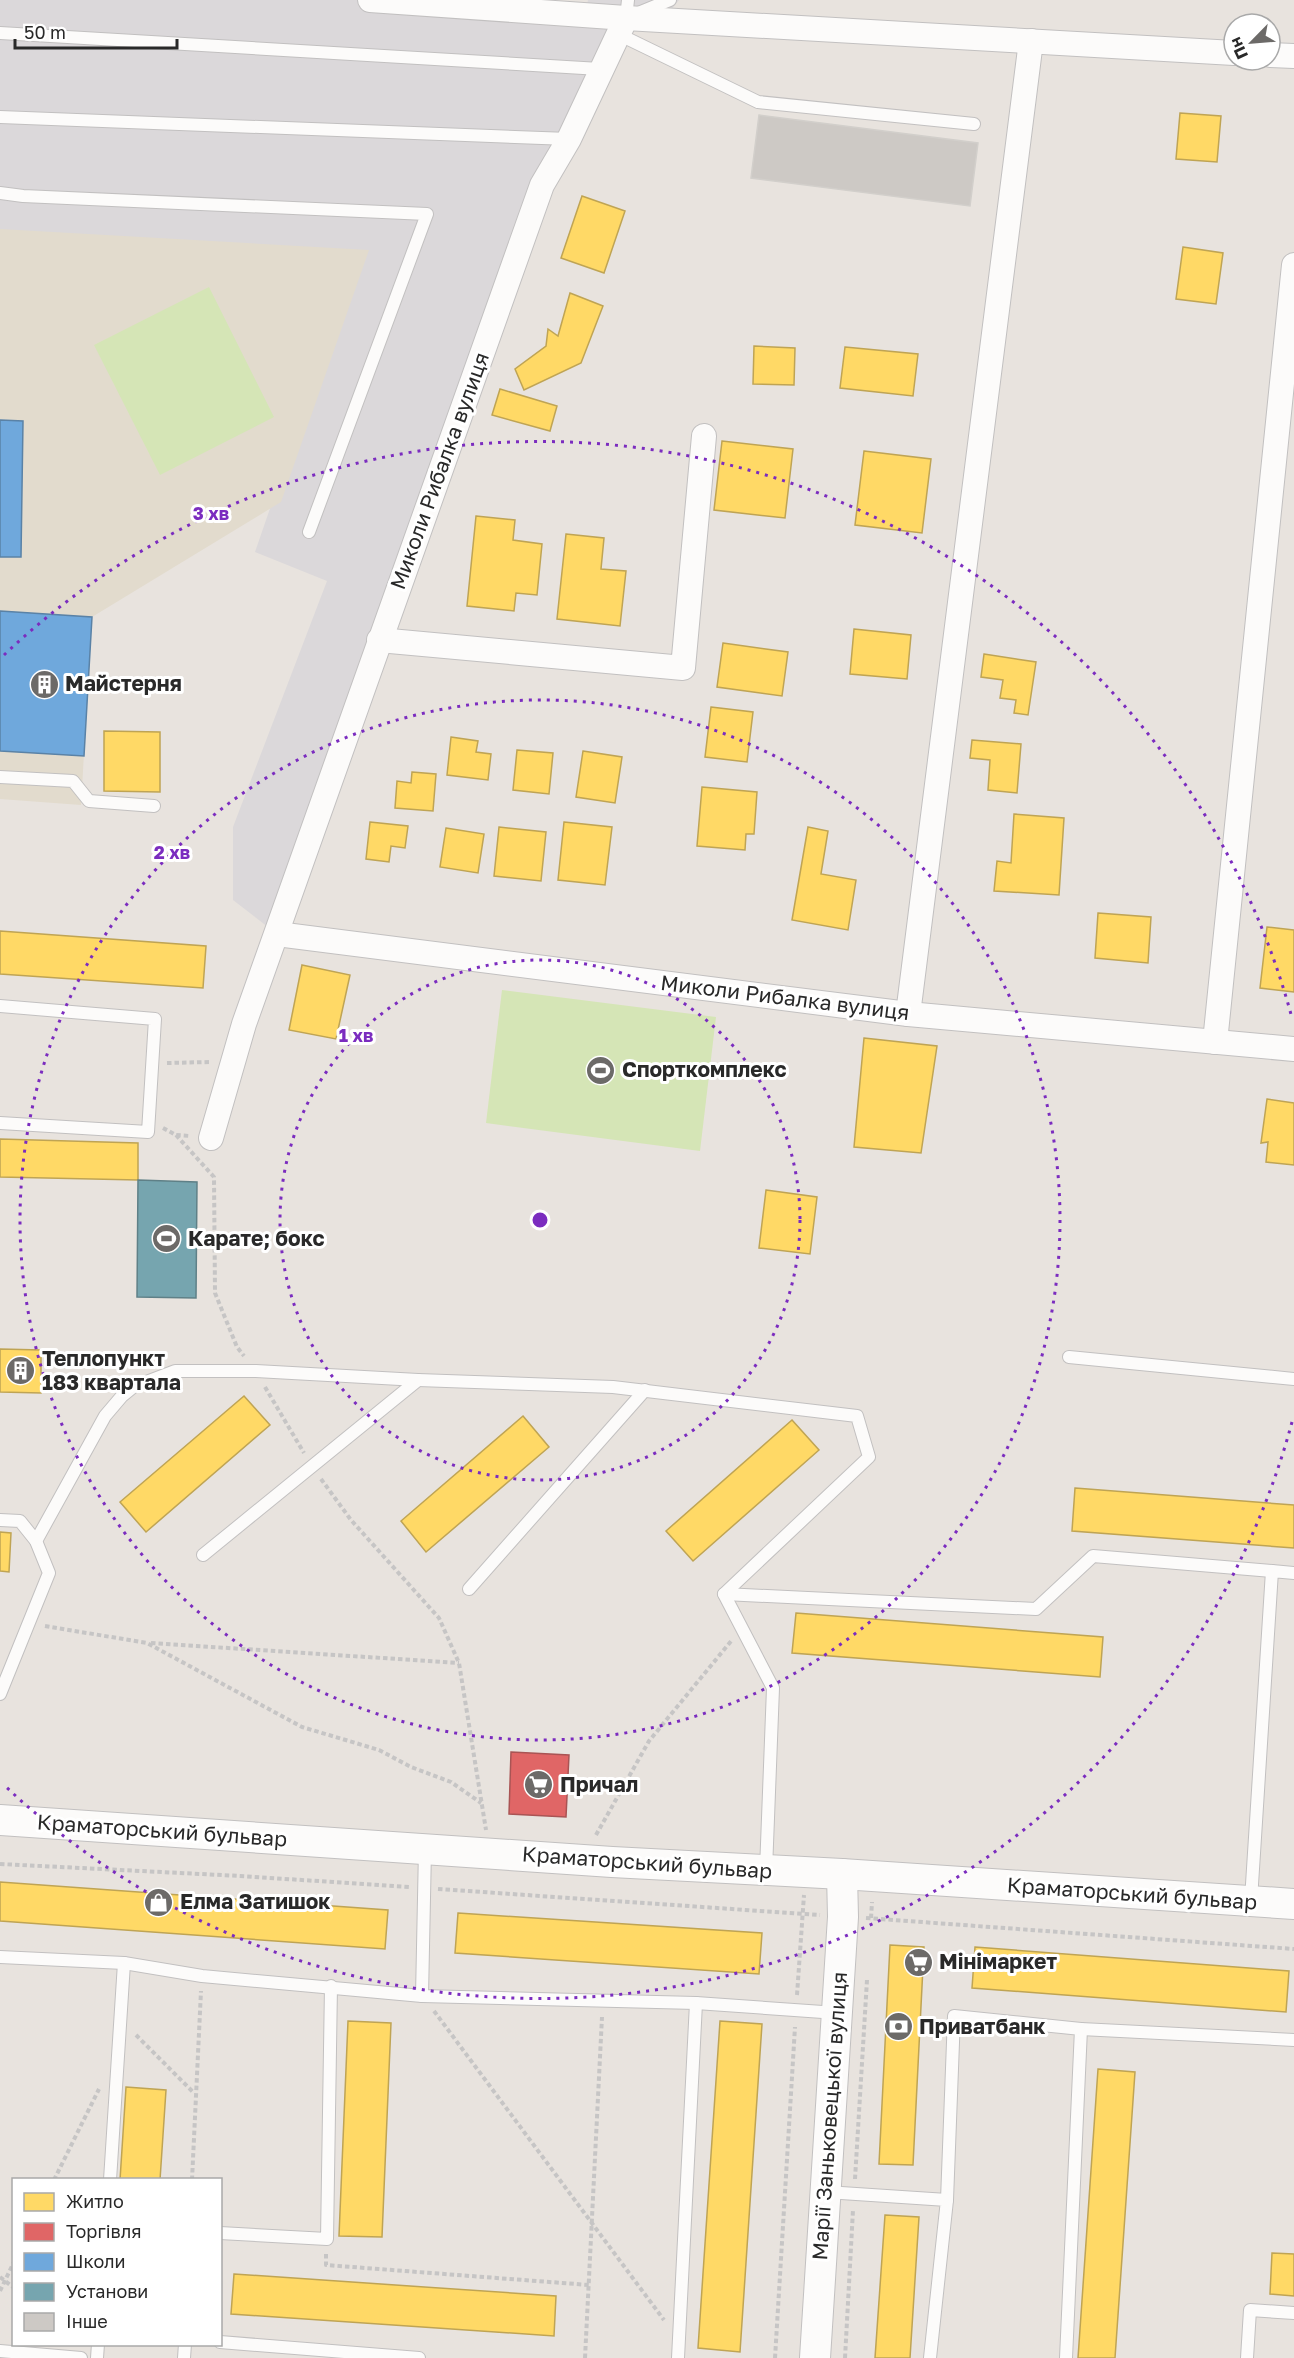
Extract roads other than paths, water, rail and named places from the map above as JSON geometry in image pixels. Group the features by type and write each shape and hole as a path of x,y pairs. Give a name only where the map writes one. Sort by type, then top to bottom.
{"street":[{"path":"370,0 1222,52"},
{"name":"Миколи Рибалка вулиця","path":"211,1138 244,1024 542,185 569,139 624,17"},
{"path":"908,1014 1030,41"},
{"path":"1215,1042 1294,265"},
{"path":"379,640 683,668 704,436"},
{"name":"Миколи Рибалка вулиця","path":"277,934 908,1014 1294,1049"},
{"name":"Краматорський бульвар","path":"0,1820 582,1860 842,1874 1294,1904"},
{"name":"Марії Заньковецької вулиця","path":"815,2358 840,2192 837,2013 843,1917 842,1874"}],"lane":[{"path":"624,17 670,0"},
{"path":"624,17 758,102 974,124"},
{"path":"0,33 600,69"},
{"path":"0,117 569,139"},
{"path":"0,193 427,214 309,532"},
{"path":"0,777 73,781 89,801 154,806"},
{"path":"0,1006 155,1018 148,1132 0,1123"},
{"path":"1069,1357 1294,1379"},
{"path":"36,1541 105,1416 122,1396 134,1388 175,1371 256,1371 613,1387 857,1416 869,1457 724,1594"},
{"path":"203,1555 418,1380"},
{"path":"469,1589 645,1390"},
{"path":"0,1520 20,1521 36,1541 49,1573 0,1694"},
{"path":"724,1594 1036,1609 1093,1556 1294,1573"},
{"path":"1251,1902 1272,1571"},
{"path":"724,1594 773,1688 766,1871"},
{"path":"422,1996 425,1849"},
{"path":"0,1957 124,1963 202,1976 422,1996 696,2003 837,2013"},
{"path":"110,2178 124,1963"},
{"path":"222,2233 327,2239 331,1986"},
{"path":"678,2358 696,2003"},
{"path":"930,2358 947,2200 954,2016 1081,2029 1294,2040"},
{"path":"1066,2358 1081,2029"},
{"path":"840,2192 947,2200"},
{"path":"1246,2358 1250,2310 1294,2313"},
{"path":"222,2342 419,2358"},
{"path":"0,2351 81,2358"}],"place":[{"name":"Майстерня","path":"44,684"},
{"name":"Спорткомплекс","path":"601,1070"},
{"name":"Карате; бокс","path":"167,1239"},
{"name":"Теплопункт 183 квартала","path":"21,1371"},
{"name":"Причал","path":"539,1785"},
{"name":"Елма Затишок","path":"159,1902"},
{"name":"Мінімаркет","path":"918,1962"},
{"name":"Приватбанк","path":"898,2027"}]}
